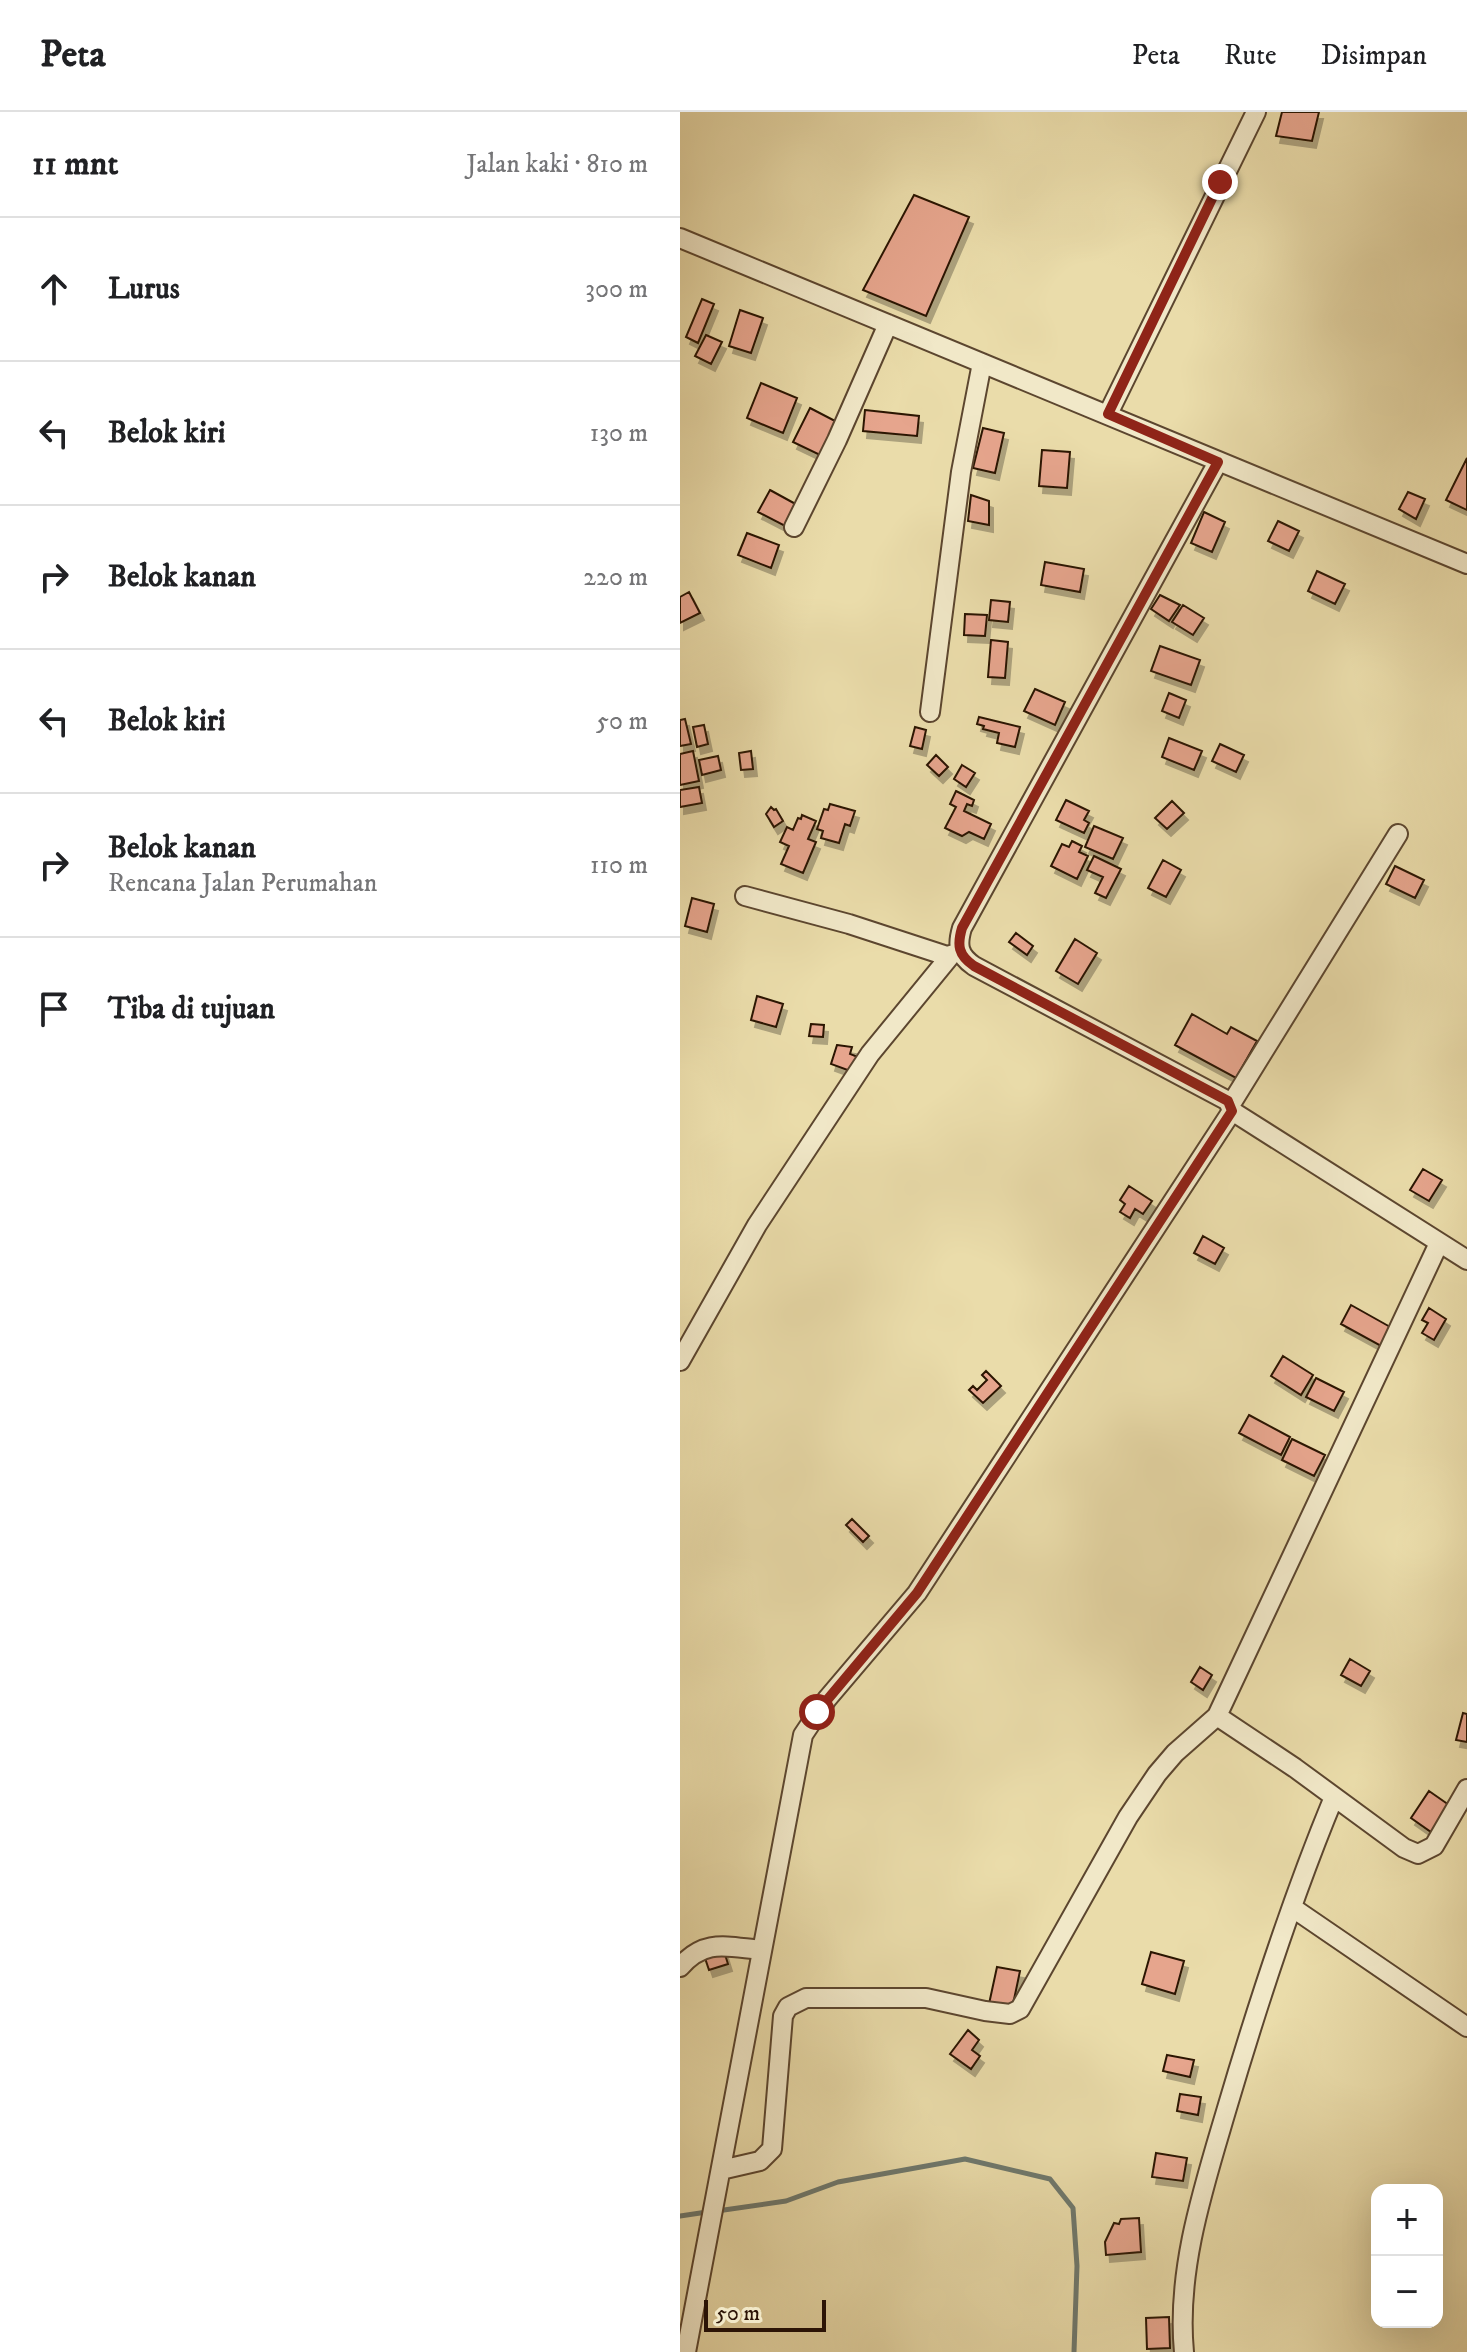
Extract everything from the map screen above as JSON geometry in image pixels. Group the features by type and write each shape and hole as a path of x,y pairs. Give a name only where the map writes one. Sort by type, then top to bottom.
{"street":[{"path":"1108,414 1256,112"},
{"path":"680,238 1467,564"},
{"path":"794,527 837,440 888,324"},
{"path":"930,712 961,472 982,363"},
{"path":"680,1361 757,1225 870,1054 955,953 962,928 1218,462"},
{"path":"686,2352 799,1751 809,1724 917,1593 1232,1107 1398,834"},
{"path":"745,896 849,924 947,956 955,953"},
{"path":"955,953 1232,1107 1467,1260"},
{"path":"719,2178 760,2161 772,2149 783,2016 796,2001 806,1998 926,1998 1010,2014 1020,2009 1128,1817 1175,1753 1217,1716 1439,1243"},
{"path":"1217,1716 1404,1848 1418,1854 1434,1846 1467,1789"},
{"path":"1184,2352 1181,2315 1183,2287 1209,2170 1252,2024 1311,1853 1334,1797"},
{"path":"1293,1908 1467,2027"},
{"path":"680,1967 703,1948 762,1950"}],"building":[{"path":"1282,112 1319,112 1312,141 1276,136"},
{"path":"914,195 969,217 926,316 863,290"},
{"path":"702,299 714,304 698,343 686,337"},
{"path":"740,310 763,318 751,353 729,346"},
{"path":"706,335 722,342 711,364 695,356"},
{"path":"761,383 797,398 783,433 747,418"},
{"path":"810,408 837,422 820,455 793,442"},
{"path":"865,410 919,416 917,436 863,431"},
{"path":"983,428 1004,433 995,473 973,468"},
{"path":"1042,450 1070,452 1067,488 1039,486"},
{"path":"1467,458 1467,510 1446,500"},
{"path":"770,490 801,507 789,528 758,512"},
{"path":"1408,492 1425,499 1416,519 1399,509"},
{"path":"971,495 989,501 989,525 968,521"},
{"path":"1204,512 1225,522 1212,552 1191,543"},
{"path":"1278,521 1299,531 1289,551 1268,541"},
{"path":"747,533 779,545 771,568 738,555"},
{"path":"1045,562 1084,569 1080,592 1041,585"},
{"path":"1317,571 1345,584 1335,604 1308,591"},
{"path":"689,592 700,613 680,623 680,597"},
{"path":"1160,595 1180,605 1169,621 1151,609"},
{"path":"991,600 1010,602 1008,622 989,620"},
{"path":"1183,605 1204,618 1193,635 1172,622"},
{"path":"965,614 987,615 985,636 964,635"},
{"path":"991,640 1008,642 1005,678 988,677"},
{"path":"1160,646 1200,660 1191,685 1151,671"},
{"path":"1035,689 1065,702 1055,725 1024,711"},
{"path":"1169,693 1186,700 1179,718 1162,711"},
{"path":"979,717 1020,727 1015,747 997,743 999,733 983,729 984,726 977,724"},
{"path":"685,719 691,744 680,746 680,720"},
{"path":"704,725 708,744 697,747 693,727"},
{"path":"915,727 926,730 922,749 910,746"},
{"path":"1169,738 1202,751 1194,770 1162,757"},
{"path":"1220,744 1244,755 1236,772 1212,761"},
{"path":"693,751 699,781 680,785 680,754"},
{"path":"751,751 753,769 741,770 739,753"},
{"path":"936,755 948,767 939,776 927,765"},
{"path":"718,756 721,770 702,775 699,760"},
{"path":"962,765 975,773 966,787 954,779"},
{"path":"699,787 702,803 680,807 680,790"},
{"path":"956,791 974,800 972,806 967,804 964,811 991,824 984,839 969,832 962,836 945,828 956,807 950,804"},
{"path":"1066,800 1089,811 1084,820 1089,823 1084,833 1056,820"},
{"path":"1172,801 1184,813 1167,829 1155,818"},
{"path":"830,804 855,811 850,826 845,824 839,843 821,838 823,831 817,829 824,809 828,810"},
{"path":"771,807 776,809 783,821 774,827 766,814"},
{"path":"802,815 816,821 808,839 816,842 803,873 781,864 789,846 780,842 787,827 793,830"},
{"path":"1094,826 1123,838 1113,859 1085,847"},
{"path":"1072,841 1082,846 1079,852 1088,856 1077,879 1051,866 1062,844 1069,847"},
{"path":"1094,856 1121,869 1106,898 1095,893 1103,877 1087,870"},
{"path":"1163,860 1181,870 1166,897 1148,888"},
{"path":"1395,866 1424,880 1415,898 1386,884"},
{"path":"692,898 714,904 707,932 685,926"},
{"path":"1016,933 1033,946 1027,955 1009,942"},
{"path":"1075,939 1097,953 1078,984 1056,971"},
{"path":"757,996 783,1004 776,1027 751,1020"},
{"path":"1192,1014 1227,1034 1231,1027 1257,1041 1236,1078 1175,1045"},
{"path":"811,1024 824,1025 823,1037 809,1036"},
{"path":"837,1045 852,1047 850,1054 858,1057 853,1072 831,1064"},
{"path":"1423,1169 1442,1180 1429,1201 1410,1190"},
{"path":"1129,1186 1152,1201 1143,1214 1135,1209 1130,1218 1120,1212 1125,1204 1120,1200"},
{"path":"1203,1236 1224,1248 1215,1264 1194,1253"},
{"path":"1351,1305 1392,1328 1381,1346 1341,1324"},
{"path":"1429,1308 1446,1319 1434,1340 1422,1333 1428,1323 1422,1320"},
{"path":"1283,1356 1313,1375 1301,1395 1271,1376"},
{"path":"986,1371 1001,1386 983,1403 969,1390 973,1386 977,1390 987,1380 982,1375"},
{"path":"1316,1378 1344,1392 1334,1411 1306,1397"},
{"path":"1249,1415 1290,1437 1281,1455 1239,1433"},
{"path":"1292,1439 1325,1455 1314,1476 1282,1460"},
{"path":"852,1519 869,1536 863,1542 846,1525"},
{"path":"1350,1659 1370,1671 1361,1686 1341,1675"},
{"path":"1200,1667 1212,1675 1203,1690 1191,1682"},
{"path":"1463,1713 1467,1714 1467,1742 1456,1740"},
{"path":"1429,1791 1449,1805 1431,1832 1411,1818"},
{"path":"723,1948 728,1964 709,1970 704,1955"},
{"path":"1151,1952 1184,1961 1175,1994 1142,1984"},
{"path":"997,1967 1020,1971 1012,2009 989,2004"},
{"path":"968,2030 979,2040 972,2050 980,2056 971,2069 950,2054"},
{"path":"1167,2055 1194,2060 1190,2077 1163,2071"},
{"path":"1180,2094 1201,2097 1198,2115 1177,2111"},
{"path":"1156,2153 1187,2158 1183,2181 1152,2177"},
{"path":"1139,2218 1141,2252 1106,2255 1105,2242 1114,2223 1119,2224 1121,2219"},
{"path":"1169,2317 1170,2348 1147,2349 1146,2318"}],"waterway":[{"path":"717,2211 786,2201 838,2182 965,2159 1050,2179 1073,2208 1077,2266 1074,2352"},
{"path":"680,2216 707,2212"}],"route":[{"path":"817,1712 917,1593 1232,1111 1228,1101 974,966 960,952 958,941 962,928 1218,462 1108,414 1220,182"}]}
